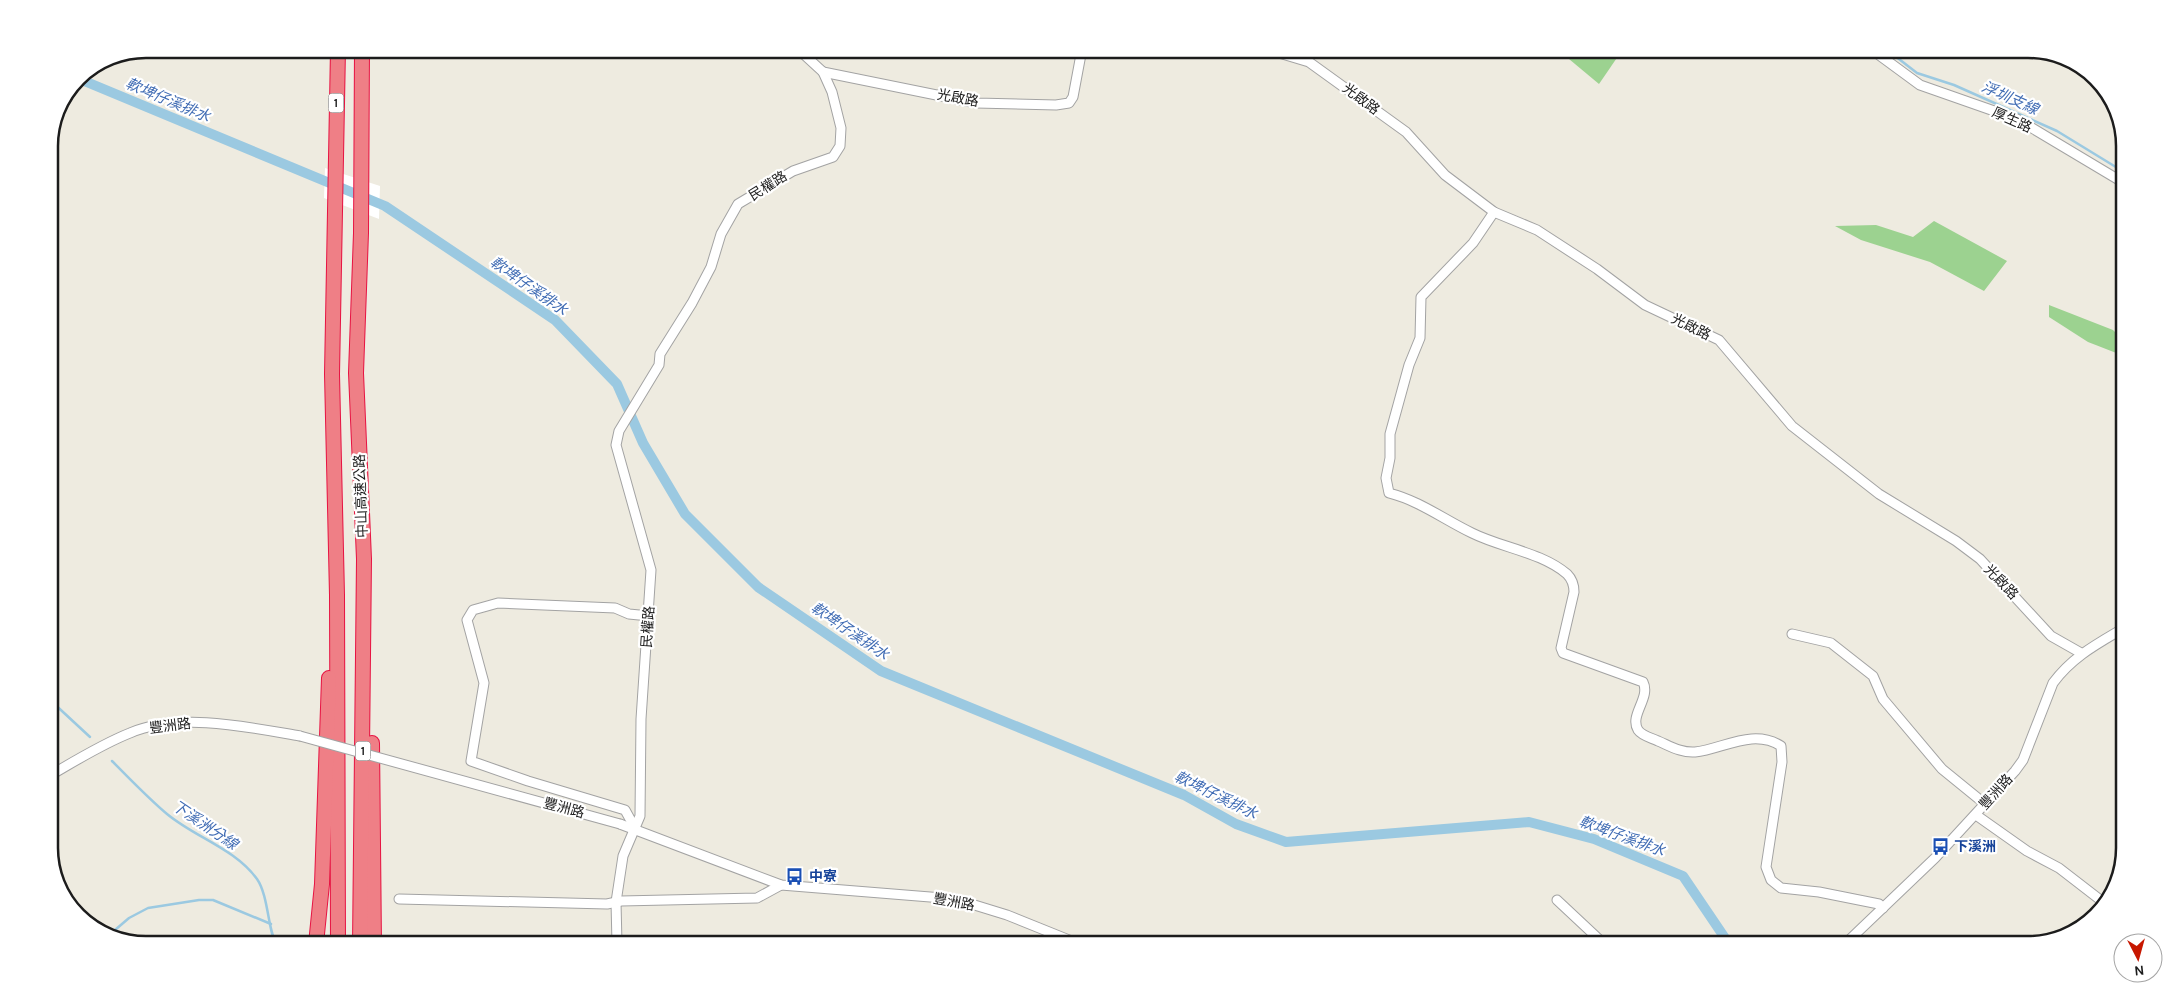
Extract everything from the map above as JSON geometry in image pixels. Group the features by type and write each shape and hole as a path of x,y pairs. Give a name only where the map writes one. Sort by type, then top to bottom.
{"highway":[{"name":"中山高速公路","path":"338,58 332,374 337,595 338,936"},
{"name":"中山高速公路","path":"360,936 364,559 356,373 361,233 362,58"},
{"path":"364,559 371,577 374,936"},
{"path":"317,936 322,884 328,684 337,595"}],"street":[{"name":"民權路","path":"617,936 616,902 623,856 640,816 641,719 651,570 616,445 619,431 640,401 659,365 660,354 692,303 711,268 721,234 738,204 793,170 833,157 840,146 841,128 832,92 823,72 808,58"},
{"name":"光啟路","path":"823,72 976,103 1056,106 1069,103 1073,96 1080,58"},
{"name":"光啟路","path":"1296,58 1310,62 1406,132 1445,175 1494,212 1537,230 1597,269 1645,305 1719,340 1792,426 1879,494 1956,541 1980,559 2051,636 2081,654"},
{"name":"厚生路","path":"1883,58 1920,85 2017,120 2115,178"},
{"path":"1494,212 1473,243 1421,297 1420,338 1409,365 1394,418 1386,478 1387,491 1412,500 1472,534 1530,555 1569,576 1574,592 1562,645 1563,653 1643,682 1645,694 1637,718 1637,727 1641,733 1672,749 1691,751 1747,740 1768,741 1781,746 1782,762 1766,867 1770,880 1777,886 1786,889 1828,893 1879,904 1883,908"},
{"path":"635,828 625,810 528,781 471,761 484,683 467,620 473,610 498,603 615,608 629,614 649,616"},
{"name":"豐洲路","path":"1853,936 1935,858 1976,815 2019,765 2053,684 2068,665 2081,654 2116,633"},
{"path":"1792,634 1831,643 1873,676 1883,699 1942,769 1985,804"},
{"name":"豐洲路","path":"58,771 132,732 164,725 215,721 300,736 635,828 781,885 955,899 1007,915 1059,936"},
{"path":"1976,815 2027,851 2059,868 2099,899"},
{"path":"399,898 607,904 616,902 757,898 781,885"},
{"path":"1558,900 1596,936"}],"green space":[{"path":"1568,58 1617,58 1599,84"},
{"path":"1934,221 2007,261 1984,291 1930,262 1861,240 1835,226 1876,225 1913,237"},
{"path":"2049,305 2113,330 2115,332 2115,353 2088,342 2049,317"}],"pier":[{"path":"325,168 380,186 379,219 324,198"}],"waterway":[{"name":"浮圳支線","path":"1898,58 1917,73 1954,85 2057,131 2115,167"},
{"name":"軟埤仔溪排水","path":"85,81 385,206 555,320 617,384 643,443 685,514 758,587 881,671 1184,795 1236,824 1286,842 1529,822 1594,839 1683,876 1724,936"},
{"name":"下溪洲分線","path":"58,707 90,737"},
{"name":"下溪洲分線","path":"112,761 167,814 226,851 248,868 261,886 273,936"},
{"path":"115,930 129,918 148,908 199,900 213,900 271,924"}],"place":[{"name":"下溪洲","path":"1940,846"},
{"name":"中寮","path":"795,876"}]}
